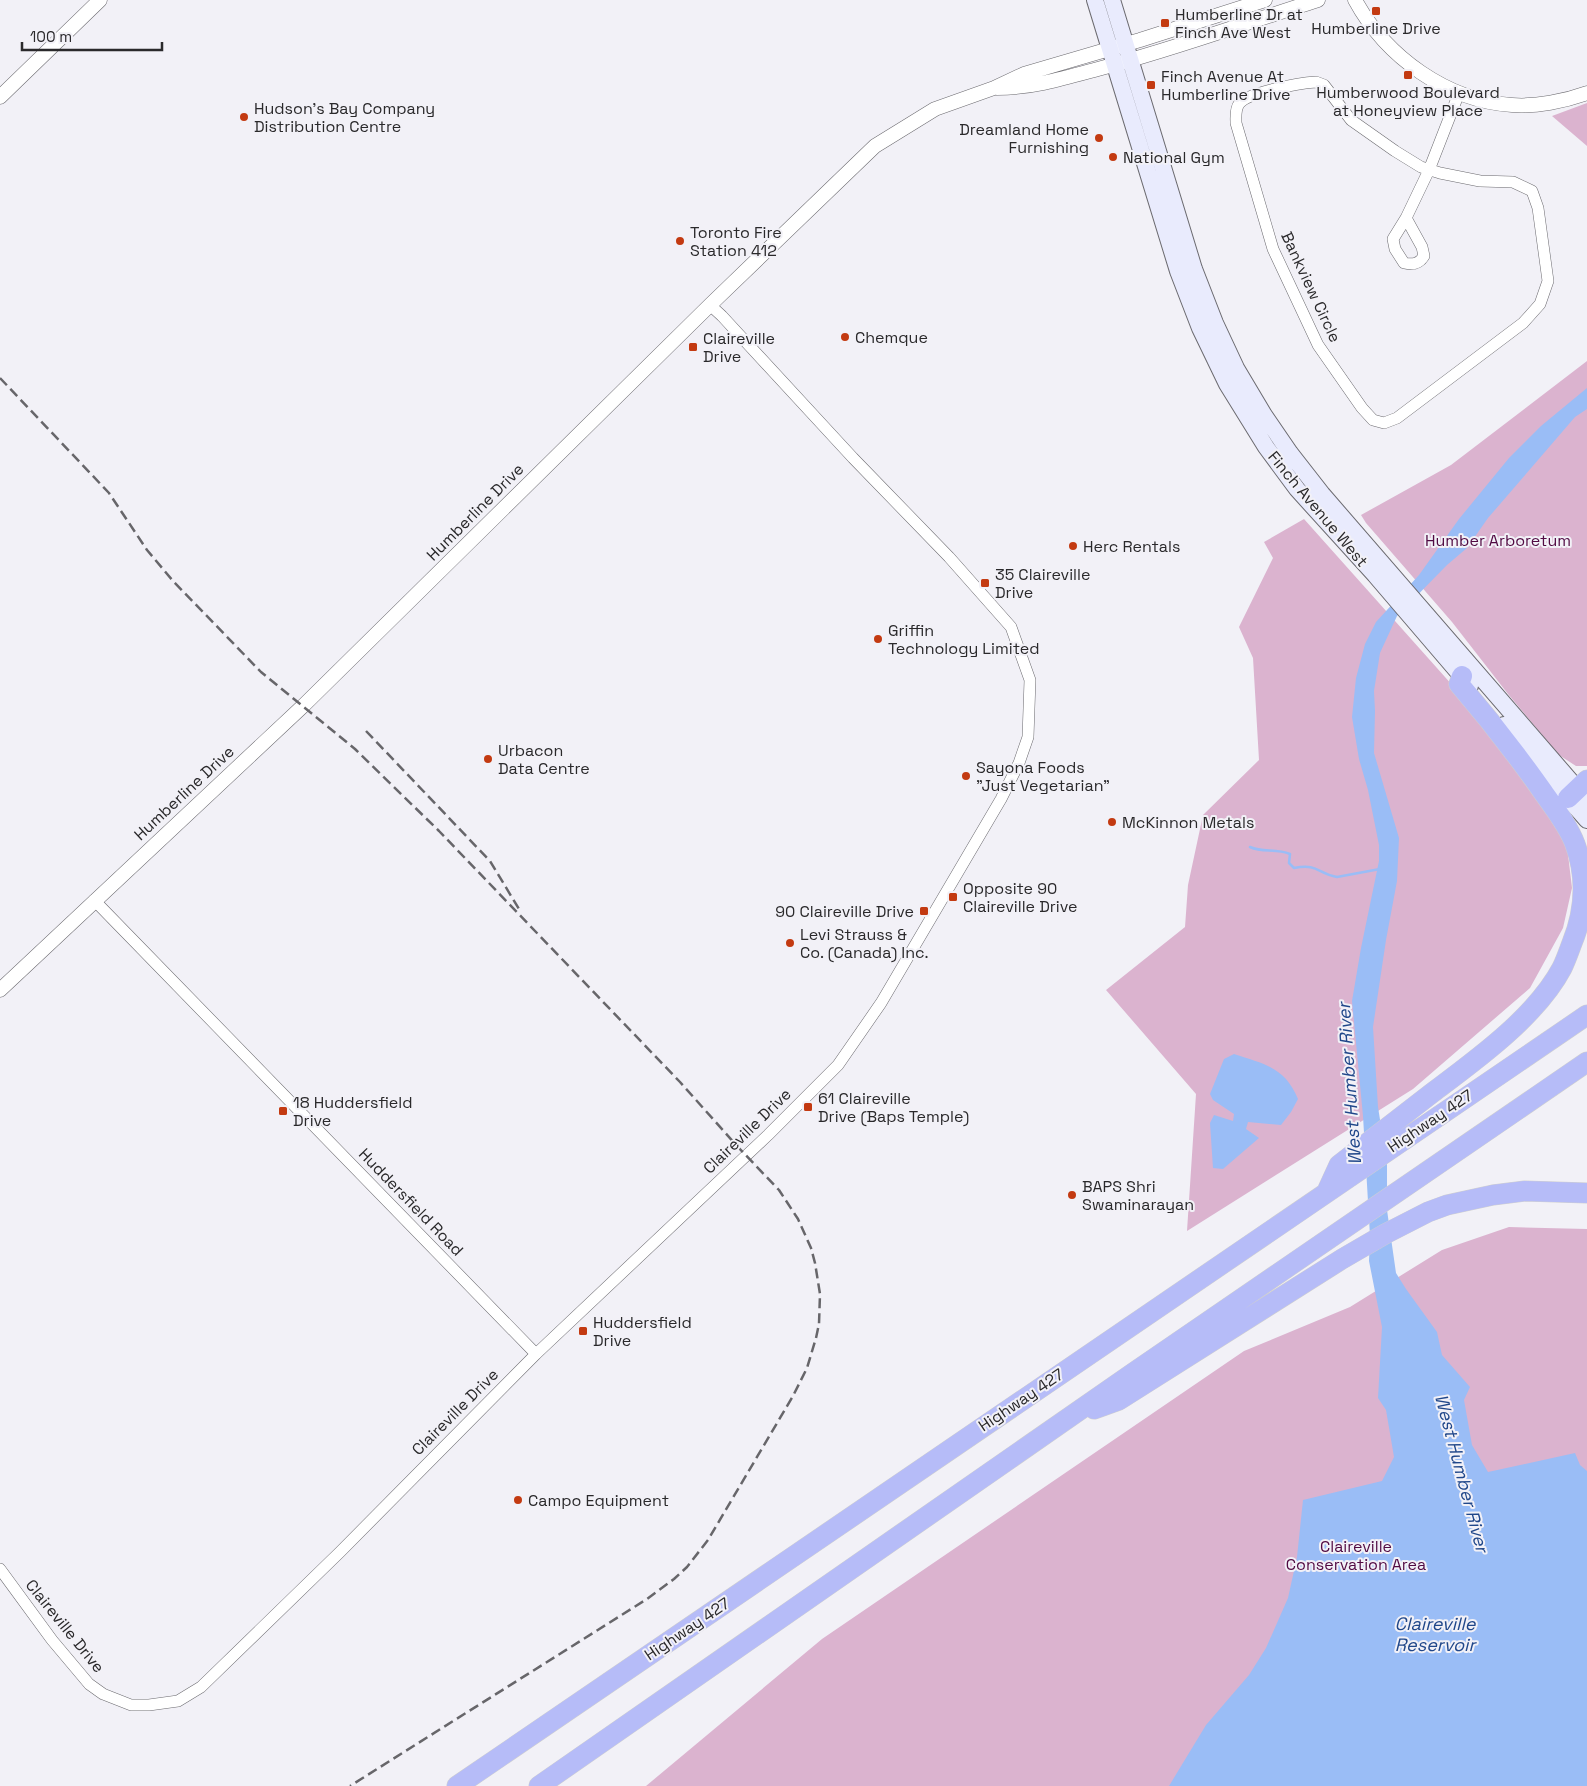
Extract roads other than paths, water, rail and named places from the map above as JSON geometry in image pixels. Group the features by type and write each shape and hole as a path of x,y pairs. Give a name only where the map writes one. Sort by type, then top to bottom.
{"highway":[{"path":"1327,1191 1339,1165 1499,1040 1529,1012 1562,968 1579,925 1584,898 1582,868 1569,833 1530,773 1459,684 1462,676"},
{"name":"Highway 427","path":"456,1786 1587,1015"},
{"path":"539,1786 1338,1231 1587,1062"},
{"path":"1067,1420 1119,1400 1342,1259 1428,1212 1447,1205 1493,1195 1525,1192 1587,1193"}],"main road":[{"name":"Finch Avenue West","path":"1095,0 1118,46 1131,60 1194,269 1215,323 1254,399 1290,453 1379,570 1432,632 1580,792 1587,820"},
{"name":"Finch Avenue West","path":"1112,0 1118,46 1115,65 1176,264 1195,318 1239,406 1280,467 1316,510 1379,570"},
{"name":"Finch Avenue West","path":"1432,632 1462,676 1580,792"}],"street":[{"path":"0,97 100,0"},
{"name":"Humberline Drive","path":"0,990 303,706 710,305 876,146 935,108 994,88 1024,74 1265,0"},
{"name":"Humberline Drive","path":"994,88 1025,86 1066,78 1115,65 1318,0"},
{"path":"1355,0 1373,29 1390,49 1420,71 1459,93 1489,102 1514,106 1572,98 1587,93"},
{"name":"Bankview Circle","path":"1316,82 1324,85 1350,120 1395,151 1430,170 1480,181 1513,182 1532,191 1538,208 1548,281 1540,304 1523,323 1397,418 1384,423 1373,420 1362,408 1318,345 1273,248 1236,123 1236,110 1247,97 1302,83 1316,82"},
{"path":"1406,218 1430,170 1459,93"},
{"name":"Claireville Drive","path":"0,1569 52,1640 89,1684 103,1694 131,1705 149,1705 178,1700 201,1686 307,1584 536,1354 768,1135 838,1066 881,1003 1001,799 1019,763 1028,737 1030,680 1011,627 949,557 853,458 710,305"},
{"name":"Huddersfield Road","path":"94,900 536,1354"}],"water":[{"name":"Claireville Reservoir","path":"1587,388 1587,409 1575,417 1488,518 1467,548 1447,565 1397,616 1380,653 1374,691 1374,753 1399,838 1397,881 1373,1027 1378,1107 1387,1164 1387,1210 1396,1273 1437,1332 1442,1355 1470,1387 1464,1400 1472,1445 1488,1472 1575,1453 1580,1465 1587,1471 1587,1786 1169,1786 1206,1725 1249,1675 1266,1648 1288,1598 1297,1557 1303,1500 1382,1481 1394,1457 1386,1410 1378,1398 1382,1327 1369,1261 1370,1236 1363,1116 1352,1001 1379,861 1379,845 1368,790 1359,759 1352,717 1356,678 1365,644 1376,622 1419,575 1459,519 1509,458 1541,426"},
{"path":"1234,1054 1264,1064 1280,1073 1293,1088 1298,1099 1281,1125 1248,1122 1246,1129 1259,1138 1223,1169 1213,1168 1210,1123 1214,1115 1233,1121 1234,1114 1213,1100 1210,1094 1224,1059"}],"waterway":[{"path":"1250,847 1290,854 1289,863 1294,868 1313,868 1330,876 1337,877 1380,869"}],"railway":[{"path":"0,378 109,493 147,550 173,581 261,672 355,749 439,831 680,1082 779,1190 798,1219 811,1248 815,1263 820,1294 819,1324 807,1368 793,1396 708,1540 687,1567 647,1599 350,1786"},
{"path":"366,731 490,861 519,909"}],"place":[{"name":"Humberline Drive","path":"1376,11"},
{"name":"Humberline Dr at Finch Ave West","path":"1165,23"},
{"name":"Humberwood Boulevard at Honeyview Place","path":"1408,75"},
{"name":"Finch Avenue At Humberline Drive","path":"1151,85"},
{"name":"Hudson's Bay Company Distribution Centre","path":"244,117"},
{"name":"Dreamland Home Furnishing","path":"1099,138"},
{"name":"National Gym","path":"1113,157"},
{"name":"Toronto Fire Station 412","path":"680,241"},
{"name":"Chemque","path":"845,337"},
{"name":"Claireville Drive","path":"693,347"},
{"name":"Herc Rentals","path":"1073,546"},
{"name":"35 Claireville Drive","path":"985,583"},
{"name":"Griffin Technology Limited","path":"878,639"},
{"name":"Urbacon Data Centre","path":"488,759"},
{"name":"Sayona Foods \"Just Vegetarian\"","path":"966,776"},
{"name":"McKinnon Metals","path":"1112,822"},
{"name":"Opposite 90 Claireville Drive","path":"953,897"},
{"name":"90 Claireville Drive","path":"924,911"},
{"name":"Levi Strauss & Co. (Canada) Inc.","path":"790,943"},
{"name":"61 Claireville Drive (Baps Temple)","path":"808,1107"},
{"name":"18 Huddersfield Drive","path":"283,1111"},
{"name":"BAPS Shri Swaminarayan","path":"1072,1195"},
{"name":"Huddersfield Drive","path":"583,1331"},
{"name":"Campo Equipment","path":"518,1500"}],"park label":[{"name":"Humber Arboretum","path":"1498,540"},
{"name":"Claireville Conservation Area","path":"1356,1555"}],"water label":[{"name":"West Humber River","path":"1349,1084"},
{"name":"West Humber River","path":"1462,1473"}]}
